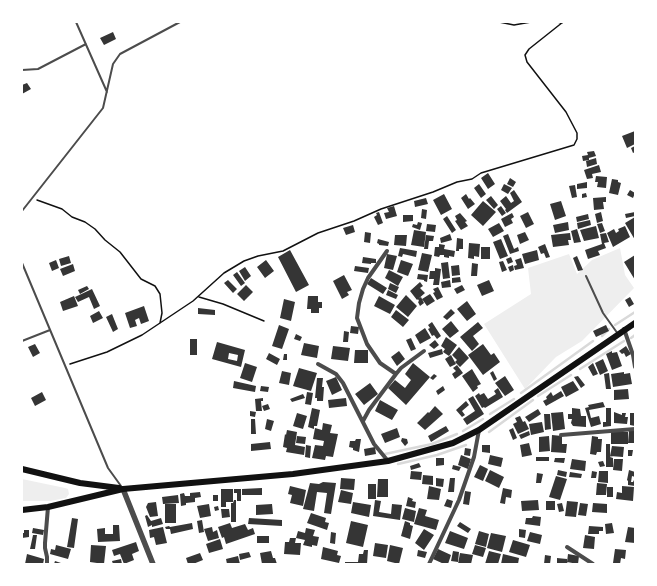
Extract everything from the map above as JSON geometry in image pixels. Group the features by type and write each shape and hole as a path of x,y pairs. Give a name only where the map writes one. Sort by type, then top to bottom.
{"main road":[{"path":"22,510 48,507 122,489 292,474 388,461 453,443 479,430 624,329 635,323"},
{"path":"22,469 80,483 122,489"}],"street":[{"path":"387,251 368,278 363,289 357,318 367,344 380,363 396,374"},
{"path":"624,329 633,355 635,367"},
{"path":"363,421 369,410 401,368 424,351"},
{"path":"318,364 336,374 343,383 374,444 388,461"},
{"path":"560,435 635,429"},
{"path":"428,564 459,500 474,457 479,430"},
{"path":"122,489 153,564"},
{"path":"46,564 47,557 45,542 48,507"},
{"path":"567,547 593,564"}],"lane":[{"path":"76,22 107,94"},
{"path":"22,211 103,108 113,64 120,54 180,22"},
{"path":"22,70 38,69 86,44"},
{"path":"22,263 108,468 122,489"},
{"path":"586,276 603,313 618,334"},
{"path":"22,341 50,330"}],"path":[{"path":"499,22 514,25 531,22"},
{"path":"557,22 563,22"},
{"path":"65,366 107,352 142,335 179,311 198,297 215,280 244,261 258,256 283,251 318,233 354,221 381,208 433,192 457,182 472,179 481,172 574,146 577,139 577,133 566,112 527,62 525,56 529,49 563,22"},
{"path":"31,198 62,209 72,217 85,222 96,229 120,252 141,279 155,286 160,294 162,313 160,323"},
{"path":"198,297 223,304 264,321"}],"shaded area":[{"path":"620,248 625,275 634,288 582,341 556,357 525,389 484,324 531,294 528,268 569,254 577,274 592,260"},
{"path":"22,479 65,488 68,489 69,494 66,498 50,501 22,501"}],"building":[{"path":"113,32 116,39 104,45 100,38"},
{"path":"27,83 31,89 22,94 22,85"},
{"path":"635,131 635,144 627,148 622,136"},
{"path":"635,146 635,152 633,153 631,148"},
{"path":"594,151 596,156 589,158 589,160 583,161 582,156 588,155 587,152"},
{"path":"596,158 597,164 587,167 586,161"},
{"path":"599,165 601,172 592,174 593,178 587,179 584,170"},
{"path":"488,173 495,184 488,189 481,178"},
{"path":"596,176 607,177 606,188 597,187 598,182 595,182"},
{"path":"510,178 516,182 513,187 507,184"},
{"path":"612,179 618,180 618,182 621,183 618,195 609,193"},
{"path":"587,182 587,188 577,189 577,184"},
{"path":"479,184 486,194 481,198 474,188"},
{"path":"504,184 512,188 508,194 501,190"},
{"path":"575,185 577,197 572,198 569,186"},
{"path":"514,190 522,202 507,213 500,201 506,196 511,203 514,201 510,193"},
{"path":"630,190 635,193 633,198 627,195"},
{"path":"586,193 587,197 582,198 582,194"},
{"path":"444,194 452,209 441,215 433,200"},
{"path":"466,194 475,204 468,209 461,198"},
{"path":"491,196 498,205 494,209 486,200"},
{"path":"606,197 606,202 603,202 604,209 594,210 593,198"},
{"path":"426,198 428,204 415,207 414,201"},
{"path":"483,201 496,212 483,226 471,215"},
{"path":"561,201 566,216 555,220 550,204"},
{"path":"394,206 397,216 386,219 384,213 389,212 387,208"},
{"path":"501,206 506,213 502,216 497,209"},
{"path":"422,209 427,210 426,219 421,218"},
{"path":"379,212 383,223 378,225 374,217 377,215 376,213"},
{"path":"528,212 534,224 526,228 520,216"},
{"path":"601,212 603,221 597,223 595,214"},
{"path":"635,212 635,216 626,218 625,214"},
{"path":"460,213 467,221 465,222 468,226 461,230 455,221 457,220 455,216"},
{"path":"512,213 514,217 511,219 513,223 505,227 501,219"},
{"path":"588,214 589,219 577,222 576,217"},
{"path":"403,215 413,215 413,221 403,222"},
{"path":"447,216 456,230 452,233 443,219"},
{"path":"635,217 635,240 625,223"},
{"path":"590,220 591,225 578,229 577,223"},
{"path":"418,222 422,223 420,230 412,227 413,224 417,225"},
{"path":"568,222 569,230 555,233 553,225"},
{"path":"499,223 504,231 493,237 488,229"},
{"path":"602,223 605,231 600,233 597,224"},
{"path":"427,224 436,225 435,232 426,231"},
{"path":"353,225 355,232 346,235 343,228"},
{"path":"596,226 599,238 584,241 580,230"},
{"path":"625,226 630,237 613,247 607,233 614,229 616,233 619,231 618,229"},
{"path":"577,229 581,242 574,243 571,231"},
{"path":"414,230 426,232 424,247 411,245"},
{"path":"365,232 371,233 370,243 364,242"},
{"path":"525,232 529,240 520,244 517,235"},
{"path":"570,233 571,240 568,240 569,245 553,247 551,235"},
{"path":"606,233 609,242 604,243 606,248 598,251 600,255 588,259 585,250 602,244 600,234"},
{"path":"450,234 452,240 441,243 440,238"},
{"path":"508,234 514,249 518,247 519,251 510,254 503,236"},
{"path":"395,235 407,235 406,246 394,245"},
{"path":"426,235 434,236 433,241 429,241 428,249 424,249"},
{"path":"457,238 463,239 463,249 459,249 459,251 456,251"},
{"path":"378,239 389,242 388,246 379,245 377,243"},
{"path":"501,239 508,256 500,259 493,242"},
{"path":"469,243 480,244 479,257 474,256 474,259 468,258"},
{"path":"439,244 445,245 444,249 455,251 454,257 444,257 444,255 440,255 439,257 434,256 435,247 439,247"},
{"path":"545,244 550,257 546,258 544,253 541,254 538,247"},
{"path":"481,247 490,247 490,259 481,259"},
{"path":"400,248 417,251 416,257 403,254 402,257 398,256"},
{"path":"290,250 309,285 296,292 278,257"},
{"path":"537,250 539,260 525,264 522,254"},
{"path":"422,253 432,255 428,272 418,270"},
{"path":"387,254 397,256 393,270 384,268"},
{"path":"635,255 635,280 624,262"},
{"path":"69,256 71,263 61,266 59,259"},
{"path":"577,256 583,270 578,271 573,258"},
{"path":"363,257 376,259 376,263 362,263"},
{"path":"511,257 513,262 508,264 506,259"},
{"path":"521,258 524,268 515,270 514,266 517,265 515,260"},
{"path":"56,260 59,268 52,271 49,263"},
{"path":"266,260 274,271 265,278 257,267"},
{"path":"401,260 413,264 408,276 397,272"},
{"path":"503,261 507,270 502,272 499,262"},
{"path":"448,262 450,278 443,279 441,263"},
{"path":"472,263 478,264 477,276 471,276"},
{"path":"73,264 75,271 63,276 60,269"},
{"path":"459,265 460,275 452,276 451,266"},
{"path":"513,265 514,270 510,272 508,267"},
{"path":"355,266 369,268 368,273 354,271"},
{"path":"245,267 251,276 245,281 239,271"},
{"path":"435,268 441,269 439,285 433,285 434,279 429,279 430,271 435,271"},
{"path":"389,270 403,277 398,286 385,278"},
{"path":"237,272 245,283 241,286 233,275"},
{"path":"418,274 428,275 427,282 417,279"},
{"path":"344,275 352,290 347,292 349,295 342,299 333,281"},
{"path":"460,277 461,282 452,283 452,278"},
{"path":"371,278 387,288 383,294 367,284"},
{"path":"228,280 237,289 233,293 224,283"},
{"path":"450,280 451,287 442,288 441,282"},
{"path":"489,280 494,291 482,296 477,285"},
{"path":"420,282 423,286 420,288 425,293 417,300 410,291"},
{"path":"390,283 399,287 396,293 388,289"},
{"path":"246,285 253,292 244,301 237,294"},
{"path":"462,285 465,290 457,294 454,289"},
{"path":"87,286 89,289 80,294 78,290"},
{"path":"438,287 443,297 437,300 433,293 435,292 433,289"},
{"path":"92,289 100,306 94,309 89,297 78,302 75,297"},
{"path":"388,290 398,295 396,299 386,295"},
{"path":"430,294 435,301 427,306 422,299"},
{"path":"406,295 417,306 408,317 396,307"},
{"path":"74,296 78,306 63,311 60,302"},
{"path":"308,296 318,296 318,302 322,302 322,308 319,308 319,313 311,313 311,309 307,309"},
{"path":"379,296 395,305 390,314 374,306"},
{"path":"421,297 424,303 420,306 418,299"},
{"path":"630,297 634,304 629,307 625,300"},
{"path":"284,299 295,302 291,321 280,318"},
{"path":"467,301 476,314 467,321 457,309"},
{"path":"144,306 149,321 141,324 139,318 135,320 137,326 130,328 125,313"},
{"path":"198,308 215,310 215,315 198,314"},
{"path":"451,309 455,313 447,320 443,317"},
{"path":"396,310 409,320 403,327 391,317"},
{"path":"99,311 103,318 93,323 90,316"},
{"path":"112,314 118,329 113,332 106,317"},
{"path":"451,321 459,331 450,338 442,329"},
{"path":"432,322 441,336 437,339 434,335 432,336 428,329 430,328 428,325"},
{"path":"478,322 483,328 473,336 479,344 472,351 460,337"},
{"path":"279,325 289,329 282,349 272,346"},
{"path":"606,325 609,331 596,337 593,331"},
{"path":"351,326 359,327 358,334 350,333"},
{"path":"425,328 431,338 420,344 415,335"},
{"path":"344,331 349,332 348,342 343,342"},
{"path":"296,334 302,337 300,341 294,339"},
{"path":"446,337 457,345 449,356 443,352 445,349 441,346"},
{"path":"411,338 416,349 411,351 406,340"},
{"path":"190,339 197,339 197,355 190,355"},
{"path":"435,340 439,345 434,349 429,345"},
{"path":"217,342 245,350 241,367 212,359","holes":["229,353 238,355 237,361 228,359"]},
{"path":"304,343 319,346 317,358 301,355"},
{"path":"35,344 40,353 33,357 28,347"},
{"path":"483,344 491,355 494,353 500,362 483,375 468,355"},
{"path":"333,346 350,348 348,361 331,359"},
{"path":"626,346 631,354 626,357 624,353 622,354 619,351"},
{"path":"459,347 469,358 460,367 455,362 457,360 452,355"},
{"path":"442,349 443,354 430,358 428,353"},
{"path":"355,350 368,350 368,363 354,363"},
{"path":"399,351 405,359 397,366 391,357"},
{"path":"612,351 612,353 617,352 622,366 612,370 606,354"},
{"path":"269,353 280,359 277,365 266,359"},
{"path":"284,354 287,354 287,360 283,360"},
{"path":"451,355 456,364 450,367 445,359"},
{"path":"603,359 608,371 600,375 595,363"},
{"path":"245,363 257,367 252,382 240,378"},
{"path":"413,363 430,377 406,405 388,388 395,380 405,388 411,380 405,374"},
{"path":"593,363 598,374 593,376 588,367"},
{"path":"457,365 463,373 455,379 452,374 456,371 453,368"},
{"path":"299,368 317,373 311,391 293,386"},
{"path":"472,369 481,384 477,386 478,388 473,392 462,376"},
{"path":"282,371 291,373 289,385 279,383"},
{"path":"493,371 497,379 494,381 490,373"},
{"path":"624,372 624,374 630,373 632,384 613,387 611,374"},
{"path":"609,373 611,389 606,389 604,374"},
{"path":"434,374 437,376 433,380 430,378"},
{"path":"505,376 514,390 505,396 495,383"},
{"path":"578,376 585,385 581,388 574,377"},
{"path":"336,377 342,390 332,395 326,381"},
{"path":"317,378 323,378 323,401 317,401 317,398 315,398"},
{"path":"234,381 256,386 255,392 233,388"},
{"path":"573,381 579,390 566,397 561,387"},
{"path":"370,383 378,394 364,405 355,394"},
{"path":"261,386 269,387 268,392 260,391"},
{"path":"443,386 445,390 438,395 436,391"},
{"path":"498,388 503,397 485,408 482,408 475,396 479,393 480,395 484,393 488,399 496,394 494,391"},
{"path":"628,389 629,399 614,400 614,390"},
{"path":"561,391 564,396 546,406 543,401 547,399 546,397 551,392 553,396"},
{"path":"42,392 46,400 35,406 31,398"},
{"path":"307,392 313,393 311,405 305,404"},
{"path":"303,394 305,398 292,402 290,399"},
{"path":"473,396 484,414 467,425 463,419 475,411 468,399"},
{"path":"263,398 263,401 261,401 262,411 256,411 255,399"},
{"path":"346,398 347,406 329,408 328,400"},
{"path":"380,400 398,410 392,420 375,411"},
{"path":"466,401 469,405 462,411 465,415 462,417 456,410"},
{"path":"603,402 605,407 589,410 591,418 599,416 601,424 591,427 585,408 589,407 588,405"},
{"path":"268,404 270,409 264,411 262,406"},
{"path":"435,406 443,414 425,430 417,423"},
{"path":"312,408 320,410 317,426 314,426 314,429 308,427"},
{"path":"572,408 580,409 581,416 586,416 586,427 573,426 571,423 572,419 568,419 568,414 572,414"},
{"path":"606,408 611,408 611,426 603,427 603,422 606,422"},
{"path":"538,409 541,414 529,422 525,417"},
{"path":"250,411 256,412 255,417 250,416"},
{"path":"563,412 565,429 553,431 551,413"},
{"path":"614,412 622,415 622,413 626,413 625,417 628,417 627,424 614,423"},
{"path":"297,413 307,416 303,429 293,426"},
{"path":"630,413 635,413 635,426 630,425"},
{"path":"544,414 550,414 551,429 545,430"},
{"path":"520,416 523,422 525,421 529,429 518,434 513,424 517,422 515,418"},
{"path":"251,419 255,419 256,434 251,434"},
{"path":"267,419 274,421 271,431 265,429"},
{"path":"542,422 544,432 531,435 529,424"},
{"path":"323,423 332,425 330,433 338,434 333,457 326,456 325,460 312,458 315,445 323,446 324,441 313,439 315,428 322,430"},
{"path":"446,426 449,431 431,442 428,436"},
{"path":"397,428 400,437 385,443 381,434"},
{"path":"513,428 517,438 513,440 509,430"},
{"path":"287,430 297,432 295,445 305,447 304,455 286,452 287,448 283,447"},
{"path":"529,431 530,435 521,439 519,435"},
{"path":"629,431 635,431 635,443 628,443"},
{"path":"611,432 628,432 628,444 611,444"},
{"path":"552,435 562,436 562,444 567,444 566,453 551,452"},
{"path":"297,436 306,437 305,444 296,443"},
{"path":"549,436 550,451 539,452 539,437"},
{"path":"592,436 602,439 601,452 597,452 596,455 590,454"},
{"path":"402,438 407,439 408,443 405,446 401,441"},
{"path":"356,439 361,439 359,452 349,447 350,441 355,441"},
{"path":"270,442 271,449 251,451 251,444"},
{"path":"529,443 532,455 522,457 520,445"},
{"path":"606,444 610,444 610,457 613,458 613,467 606,467"},
{"path":"306,445 311,446 310,458 305,457"},
{"path":"482,445 490,445 490,453 482,452"},
{"path":"612,446 624,447 623,457 610,456"},
{"path":"375,447 376,454 365,456 364,449"},
{"path":"465,448 471,449 470,456 464,455"},
{"path":"628,450 633,450 632,456 628,456"},
{"path":"461,455 471,459 468,469 458,465"},
{"path":"490,455 503,458 501,467 488,464"},
{"path":"536,457 549,457 549,461 536,461"},
{"path":"436,458 444,458 444,465 436,466"},
{"path":"555,458 565,458 564,463 554,462"},
{"path":"572,459 586,461 585,471 570,469"},
{"path":"614,459 623,459 622,471 613,470"},
{"path":"603,461 605,466 600,467 598,462"},
{"path":"419,463 421,467 411,470 410,466"},
{"path":"453,465 461,467 459,471 452,469"},
{"path":"480,465 488,469 483,481 474,477"},
{"path":"490,470 504,477 499,488 485,481"},
{"path":"558,470 567,472 566,477 557,475"},
{"path":"629,470 635,472 635,477 632,476 631,482 633,482 635,478 635,486 628,485 627,480"},
{"path":"411,471 422,472 421,480 410,479"},
{"path":"592,471 597,472 596,478 591,478"},
{"path":"599,471 608,471 608,483 598,482"},
{"path":"570,472 582,474 581,478 569,477"},
{"path":"537,473 543,474 541,483 536,483"},
{"path":"423,475 433,476 433,485 422,484"},
{"path":"556,476 567,479 560,500 549,497"},
{"path":"341,478 355,479 354,490 340,489"},
{"path":"436,478 444,479 443,487 436,486"},
{"path":"450,478 455,478 454,492 448,492"},
{"path":"378,479 388,479 388,497 377,497"},
{"path":"323,482 336,483 331,514 324,513 327,493 317,492 314,511 303,509 310,483 319,484"},
{"path":"597,483 607,484 606,495 596,495"},
{"path":"368,484 376,484 376,499 368,499"},
{"path":"290,486 306,490 303,506 290,503 292,495 288,494"},
{"path":"429,486 441,489 439,500 427,499"},
{"path":"622,486 634,487 633,501 616,499 617,492 622,493"},
{"path":"607,487 613,487 613,497 607,497"},
{"path":"262,488 262,495 242,495 242,489"},
{"path":"503,488 512,490 511,498 506,497 505,504 500,503"},
{"path":"221,489 233,489 233,502 226,502 226,507 221,507"},
{"path":"234,489 241,489 241,501 237,501 237,493 234,493"},
{"path":"341,490 353,493 351,504 338,502"},
{"path":"465,491 471,492 469,505 463,504"},
{"path":"200,492 201,497 195,498 195,502 186,503 186,505 181,506 180,494 184,493 185,496 190,496 190,493"},
{"path":"178,495 179,503 163,504 162,497"},
{"path":"213,495 218,495 218,501 213,501"},
{"path":"408,497 413,499 412,501 416,502 415,508 406,506"},
{"path":"447,499 453,501 451,508 444,506"},
{"path":"234,500 236,500 236,522 231,522 231,503 233,503"},
{"path":"375,500 381,501 379,512 391,514 392,504 402,505 400,520 373,516"},
{"path":"538,500 539,510 522,511 521,501"},
{"path":"546,501 555,501 555,510 546,510"},
{"path":"567,501 578,502 576,517 565,516"},
{"path":"156,502 158,516 150,517 146,507 148,503"},
{"path":"353,502 371,505 369,517 351,513"},
{"path":"562,503 564,511 559,512 557,504"},
{"path":"580,503 588,504 586,516 578,515"},
{"path":"593,503 607,504 607,513 592,512"},
{"path":"165,504 176,504 176,523 165,523"},
{"path":"209,504 211,516 200,518 197,506"},
{"path":"272,504 273,514 256,515 256,505"},
{"path":"218,506 219,510 215,511 214,507"},
{"path":"405,508 416,511 414,522 402,519"},
{"path":"419,508 427,510 425,516 439,520 436,530 414,524"},
{"path":"221,509 229,509 230,517 222,518"},
{"path":"311,513 326,518 325,522 329,523 327,530 307,523"},
{"path":"147,515 151,521 161,518 163,524 148,527 145,516"},
{"path":"533,516 541,517 540,526 525,524 526,518 532,518"},
{"path":"72,518 78,519 74,548 67,547"},
{"path":"249,518 282,520 282,526 248,524"},
{"path":"202,520 204,532 199,533 197,521"},
{"path":"351,521 368,525 363,547 346,543"},
{"path":"405,521 413,526 410,539 401,536"},
{"path":"460,522 471,529 468,533 457,526"},
{"path":"192,523 193,529 171,534 170,529 166,529 165,527 170,527"},
{"path":"230,523 232,528 245,524 248,530 253,528 255,534 226,544 218,527"},
{"path":"612,523 614,533 606,534 605,524"},
{"path":"113,525 119,525 120,541 98,542 97,529 105,528 105,534 113,534"},
{"path":"589,526 603,527 603,531 599,531 599,534 588,534"},
{"path":"163,527 167,543 156,545 154,537 150,538 149,530"},
{"path":"212,527 213,532 217,530 219,538 208,541 204,529"},
{"path":"628,527 635,528 635,543 625,542"},
{"path":"33,528 44,530 43,535 32,533"},
{"path":"306,528 315,530 313,536 319,537 317,546 312,545 312,547 303,545 305,540 296,538 298,531 305,533"},
{"path":"424,529 434,535 424,550 415,543"},
{"path":"519,529 526,530 525,538 519,537"},
{"path":"24,530 29,530 29,537 22,538 22,533 24,533"},
{"path":"450,531 468,538 464,549 445,543"},
{"path":"479,531 489,534 486,547 475,544"},
{"path":"331,532 336,533 335,544 330,543"},
{"path":"530,532 542,535 540,544 527,541"},
{"path":"491,533 506,536 502,552 487,548"},
{"path":"33,535 37,535 35,549 30,549"},
{"path":"585,535 595,537 594,549 583,548"},
{"path":"257,536 269,536 269,543 257,543"},
{"path":"290,538 296,538 295,543 301,543 300,555 284,554 285,542 289,542"},
{"path":"220,539 223,549 209,553 206,544"},
{"path":"513,540 530,545 526,557 509,552"},
{"path":"136,542 139,551 132,554 134,560 124,564 120,554 114,556 112,550"},
{"path":"375,543 388,545 386,558 373,556"},
{"path":"56,545 71,549 68,559 50,554 51,549 55,550"},
{"path":"91,545 106,546 104,564 90,562"},
{"path":"390,545 403,548 399,564 387,561"},
{"path":"475,545 486,548 483,557 472,554"},
{"path":"323,547 338,551 337,555 341,556 339,563 321,559"},
{"path":"438,549 451,555 448,564 444,564 433,559"},
{"path":"615,549 626,550 625,559 621,558 620,564 613,563"},
{"path":"364,550 368,550 367,564 345,564 345,562 358,562 359,554 363,554"},
{"path":"418,550 427,552 425,558 417,556"},
{"path":"271,551 277,564 262,564 260,553"},
{"path":"453,551 459,552 458,562 451,561"},
{"path":"489,551 501,554 498,564 485,564"},
{"path":"249,552 251,557 240,560 239,554"},
{"path":"200,553 203,560 193,564 188,564 186,558"},
{"path":"460,553 473,555 471,564 458,564"},
{"path":"27,554 44,559 43,564 25,564"},
{"path":"503,554 519,558 518,564 501,564"},
{"path":"568,554 579,556 578,564 567,562"},
{"path":"545,555 551,556 550,564 544,564"},
{"path":"238,556 240,564 227,564 226,559"},
{"path":"557,558 567,559 567,564 557,564"},
{"path":"121,559 122,564 113,564 112,561"},
{"path":"55,561 64,564 54,564"}],"waterway":[{"path":"615,325 635,312"},
{"path":"602,336 609,329"},
{"path":"631,338 635,335"},
{"path":"521,393 593,341"},
{"path":"580,369 624,341"},
{"path":"538,396 571,375"},
{"path":"490,414 514,399"},
{"path":"489,432 533,400"},
{"path":"463,431 483,419"},
{"path":"385,454 432,444 457,434"},
{"path":"398,464 437,455 466,445"}]}
